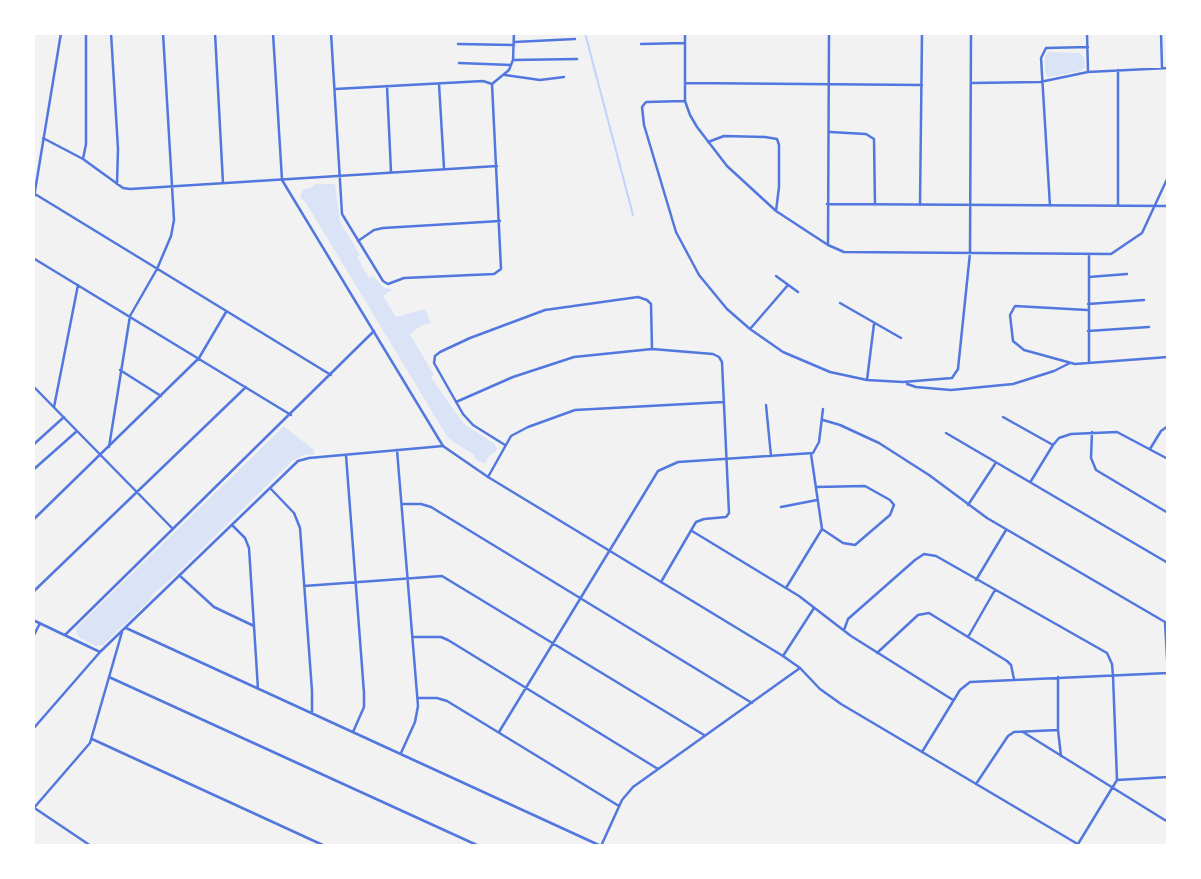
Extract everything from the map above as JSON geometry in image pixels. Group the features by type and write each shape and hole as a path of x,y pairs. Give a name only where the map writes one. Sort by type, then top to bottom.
{"street":[{"path":"33,203 61,33"},
{"path":"83,159 86,144 86,33"},
{"path":"111,33 118,149 117,184"},
{"path":"108,447 131,316 157,269 173,228 163,33"},
{"path":"215,33 223,183"},
{"path":"273,33 282,180 443,446 488,477 783,656 833,699 1080,845 1117,780 1113,676 1110,658 1102,650 936,556 924,554 848,619 844,629"},
{"path":"331,33 342,215 383,281 391,284 404,278 499,272 500,221 492,84"},
{"path":"492,84 505,75 512,63 514,33"},
{"path":"685,33 685,101 692,120 708,142 727,166 776,211 828,245 848,253 1111,254 1135,239 1145,229 1168,177"},
{"path":"828,245 829,33"},
{"path":"920,206 922,33"},
{"path":"685,101 644,103 644,125 662,193 676,232 699,275 727,309 783,352 830,372 867,380 903,382 952,378 956,375 970,253 971,33"},
{"path":"1087,33 1088,72"},
{"path":"1161,33 1163,68"},
{"path":"458,44 575,39"},
{"path":"641,44 685,43"},
{"path":"1050,206 1040,82 1041,58 1046,48 1088,47"},
{"path":"459,63 578,59"},
{"path":"972,83 1040,82 1088,72 1168,68"},
{"path":"1118,70 1118,205"},
{"path":"505,75 540,80 564,77"},
{"path":"334,89 483,81 492,84"},
{"path":"685,83 922,85"},
{"path":"439,84 444,169"},
{"path":"387,86 391,172"},
{"path":"829,132 866,134 874,139 875,205"},
{"path":"708,142 724,136 777,139 779,187 776,211"},
{"path":"43,138 83,159 117,184 130,189 497,166"},
{"path":"35,194 331,375"},
{"path":"827,204 1168,206"},
{"path":"358,241 374,230 383,228 500,221"},
{"path":"1088,363 1089,255"},
{"path":"33,258 291,415"},
{"path":"1089,277 1127,274"},
{"path":"776,276 798,292"},
{"path":"54,408 78,285"},
{"path":"750,329 788,285"},
{"path":"505,445 468,420 456,402 433,360 447,347 545,310 638,297 648,300 650,304 652,349"},
{"path":"1088,304 1144,300"},
{"path":"840,303 901,338"},
{"path":"1087,310 1015,306 1011,311 1013,338 1018,347 1070,363 1168,357"},
{"path":"33,520 199,358 226,312"},
{"path":"867,380 874,323"},
{"path":"1088,331 1149,327"},
{"path":"65,635 374,331"},
{"path":"456,402 561,359 652,349 716,355 720,359 728,516 699,521 661,582"},
{"path":"903,382 916,387 979,388 1034,379 1070,363"},
{"path":"120,370 161,396"},
{"path":"33,386 173,529"},
{"path":"33,592 246,387"},
{"path":"488,477 505,445 516,432 575,410 723,402"},
{"path":"766,405 771,456"},
{"path":"499,732 609,550 663,467 678,461 811,454 819,442 823,409"},
{"path":"33,445 64,417"},
{"path":"1003,417 1053,445"},
{"path":"822,420 879,443 1006,530 1167,622 1168,674 970,681 953,700 922,752"},
{"path":"1150,449 1161,431 1168,426"},
{"path":"33,470 77,431"},
{"path":"1091,432 1091,458 1097,470 1168,513"},
{"path":"1031,483 1053,445 1063,436 1118,432 1168,459"},
{"path":"946,433 1168,563"},
{"path":"33,729 100,652 303,459 443,446"},
{"path":"397,450 418,698 417,715 401,753"},
{"path":"786,588 822,529 811,454"},
{"path":"346,455 365,693 364,707 353,732"},
{"path":"968,505 996,463"},
{"path":"816,487 864,486 890,500 894,506 890,515 855,545 843,542 822,529"},
{"path":"270,488 294,513 299,523 312,713"},
{"path":"781,507 817,500"},
{"path":"403,503 421,504 431,508 752,703"},
{"path":"232,525 245,538 249,548 258,689"},
{"path":"976,580 1006,530"},
{"path":"691,531 786,588 877,653 953,700"},
{"path":"180,575 214,607 254,626"},
{"path":"304,586 445,577 704,736"},
{"path":"968,637 995,590"},
{"path":"783,656 814,608"},
{"path":"877,653 922,613 935,616 1007,661 1011,665 1014,679"},
{"path":"33,620 100,652"},
{"path":"33,638 40,623"},
{"path":"127,628 601,846 629,790 800,668"},
{"path":"91,846 34,808 92,739 122,632"},
{"path":"412,637 444,638 657,769"},
{"path":"109,677 479,846"},
{"path":"1058,677 1061,756"},
{"path":"418,698 441,698 619,806"},
{"path":"976,784 1007,736 1023,732 1058,730"},
{"path":"1023,732 1168,822"},
{"path":"92,739 325,846"},
{"path":"1117,780 1168,777"}],"shaded area":[{"path":"1048,52 1080,53 1085,67 1081,71 1048,77 1045,72 1045,56"},
{"path":"315,184 335,184 340,222 360,255 357,257 369,278 373,276 384,288 393,289 383,296 396,317 425,309 431,323 422,325 410,334 434,375 431,377 464,424 495,444 497,450 485,463 477,461 474,455 448,438 300,196 304,189"},
{"path":"284,426 314,450 314,454 292,461 103,645 95,646 79,637 77,627"}],"waterway":[{"path":"585,33 633,215"}]}
